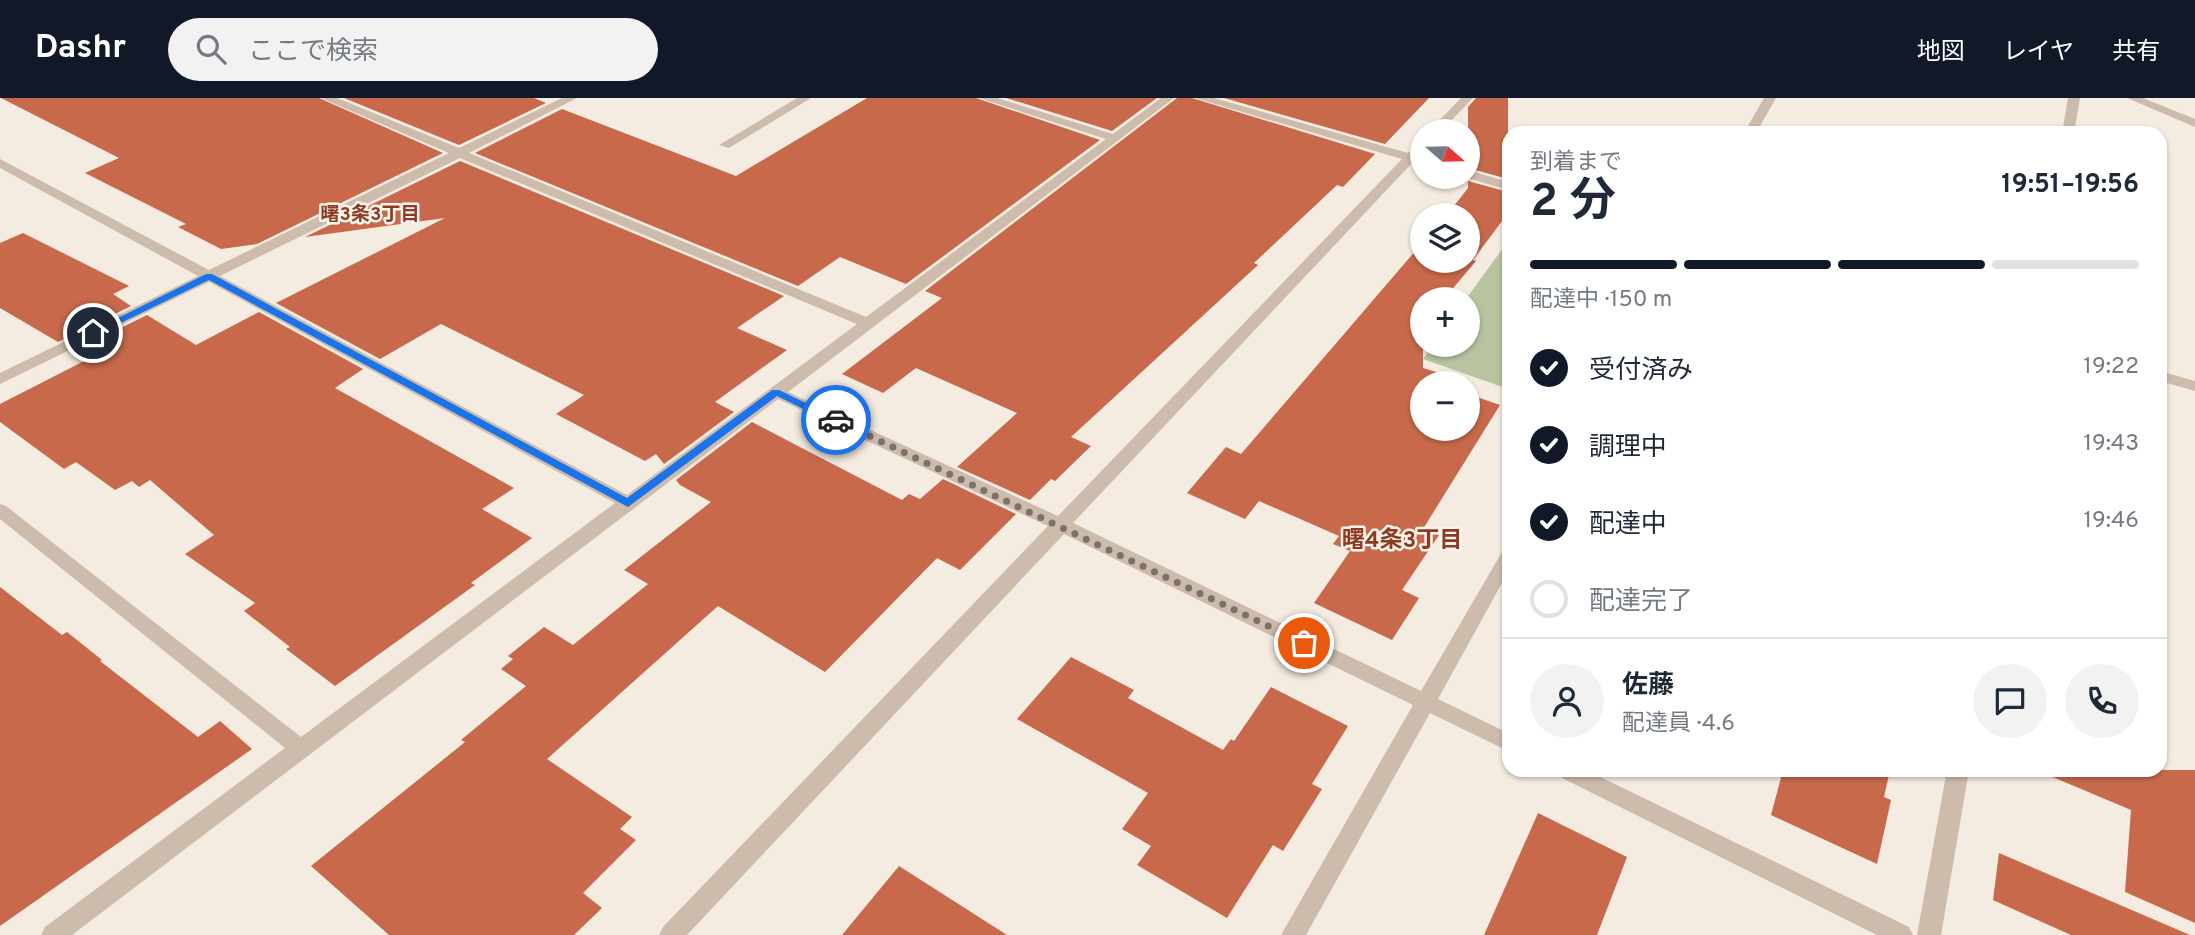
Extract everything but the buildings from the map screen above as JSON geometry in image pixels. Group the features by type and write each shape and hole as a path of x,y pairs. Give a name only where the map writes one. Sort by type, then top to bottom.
{"street":[{"path":"327,98 868,323"},
{"path":"0,379 571,98"},
{"path":"725,145 806,98"},
{"path":"985,98 1115,138"},
{"path":"53,935 1168,98"},
{"path":"1201,98 1410,152"},
{"path":"1446,119 1466,98"},
{"path":"1754,126 1770,98"},
{"path":"2069,126 2074,98"},
{"path":"2133,98 2195,123"},
{"path":"0,163 628,503"},
{"path":"671,935 1410,163"},
{"path":"1480,178 1502,184"},
{"path":"2167,378 2195,386"},
{"path":"776,392 1061,525 1502,739"},
{"path":"0,510 301,749"},
{"path":"1293,935 1502,568"},
{"path":"1579,777 1901,935"},
{"path":"1929,935 1957,777"}],"green space":[{"path":"1502,249 1502,387 1480,379 1480,371 1457,371 1423,359 1480,357 1480,287 1475,287"}],"way so far":[{"path":"836,420 1304,643"}],"district":[{"name":"曙3条3丁目","path":"370,213"},
{"name":"曙4条3丁目","path":"1402,539"}],"route":[{"path":"93,333 209,276 628,503 776,392 836,420"}]}
